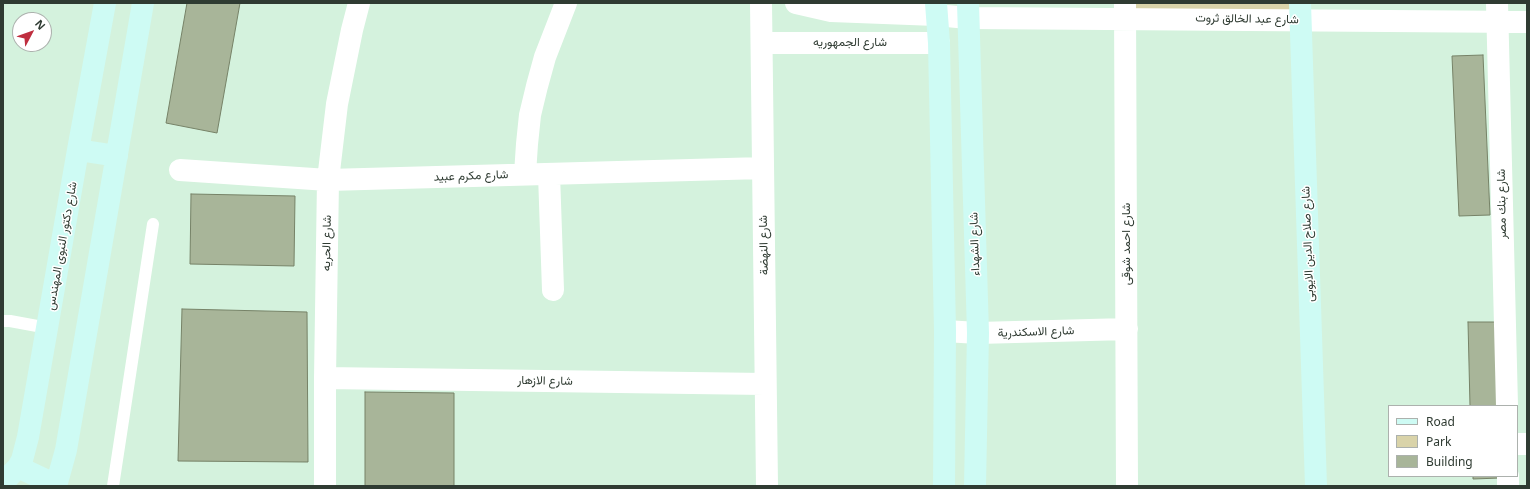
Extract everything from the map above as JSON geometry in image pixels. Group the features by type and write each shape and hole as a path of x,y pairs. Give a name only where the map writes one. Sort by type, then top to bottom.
{"street":[{"name":"شارع دكتور النبوى المهندس","path":"3,483 18,467 22,460 28,437 105,3"},
{"path":"18,467 56,486 66,450 143,3"},
{"name":"شارع الحريه","path":"325,486 328,180 337,104 358,3"},
{"path":"525,174 530,115 545,57 566,3"},
{"name":"شارع النهضة","path":"761,3 767,486"},
{"path":"801,4 831,11 936,9 968,11"},
{"path":"936,9 939,43 945,331 944,486"},
{"name":"شارع عبد الخالق ثروت","path":"968,11 1498,12 1527,22"},
{"name":"شارع الشهداء","path":"968,11 978,333 975,486"},
{"name":"شارع احمد شوقى","path":"1125,11 1127,486"},
{"name":"شارع صلاح الدين الايوبى","path":"1301,12 1316,486"},
{"name":"شارع بنك مصر","path":"1498,12 1507,405"},
{"name":"شارع الجمهوريه","path":"762,43 939,43"},
{"path":"78,150 117,156"},
{"name":"شارع مكرم عبيد","path":"180,170 328,180 763,168"},
{"path":"550,174 553,290"},
{"name":"شارع الاسكندرية","path":"945,331 978,333 1127,329"},
{"name":"شارع الازهار","path":"325,378 766,384"}],"lane":[{"path":"113,486 153,224"},
{"path":"3,321 48,328"}],"green space":[{"path":"1125,3 1300,3 1301,20 1126,17"}],"building":[{"path":"187,3 240,3 217,133 166,123"},
{"path":"1483,55 1490,215 1459,216 1452,56"},
{"path":"191,194 295,196 294,266 190,264"},
{"path":"182,309 307,312 308,462 178,461"},
{"path":"1468,322 1495,322 1498,405 1470,405"},
{"path":"365,392 454,393 454,486 365,486"},
{"path":"1473,477 1500,477 1500,478 1473,479"}]}
